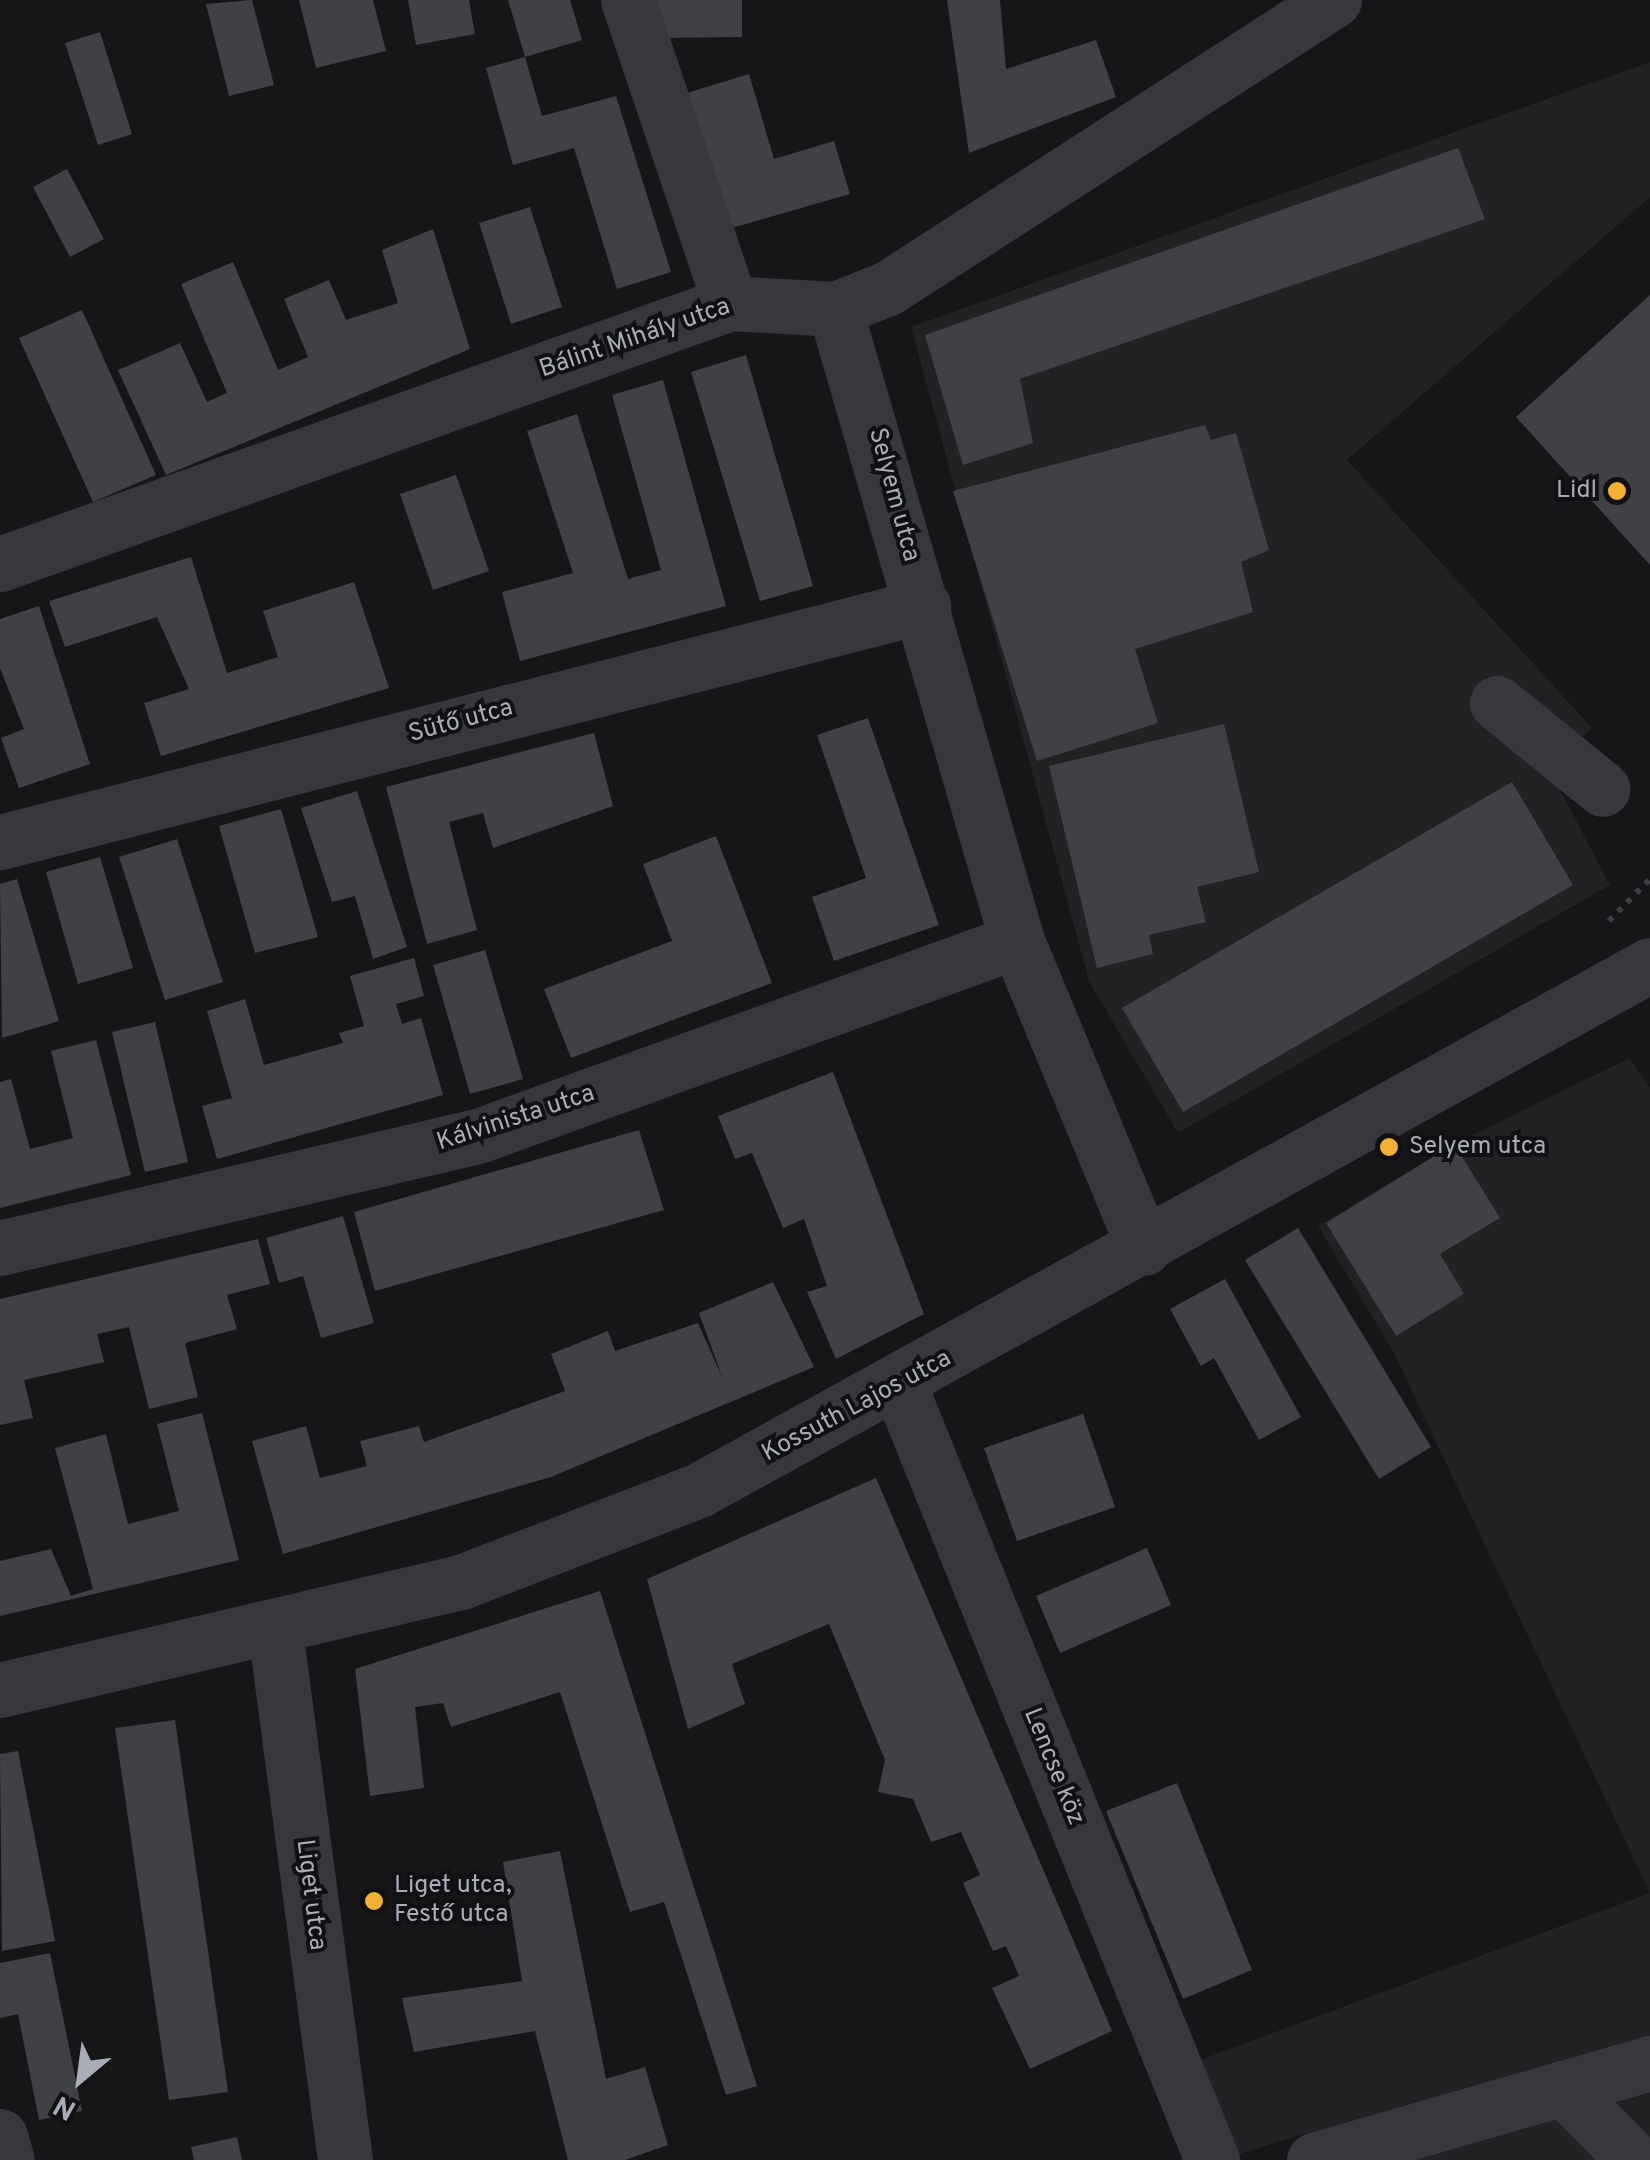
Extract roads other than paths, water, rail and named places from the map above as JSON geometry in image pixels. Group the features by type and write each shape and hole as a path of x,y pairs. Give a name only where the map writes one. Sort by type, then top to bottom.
{"street":[{"path":"628,0 730,303"},
{"name":"Bálint Mihály utca","path":"0,564 730,303 835,309 888,288 1334,0"},
{"name":"Selyem utca","path":"835,309 924,606 1017,940 1144,1248"},
{"name":"Sütő utca","path":"0,842 924,606"},
{"path":"1497,703 1603,789"},
{"name":"Kálvinista utca","path":"0,1248 478,1136 1017,940"},
{"name":"Kossuth Lajos utca","path":"0,1690 276,1630 461,1582 681,1497 900,1387 1650,965"},
{"name":"Lencse köz","path":"900,1387 1209,2154"},
{"name":"Liget utca","path":"276,1630 345,2160"},
{"path":"1314,2160 1650,2063"},
{"path":"1562,2088 1634,2160"},
{"path":"0,2136 6,2160"}],"place":[{"name":"Lidl","path":"1617,491"},
{"name":"Selyem utca","path":"1389,1147"},
{"name":"Liget utca, Festő utca","path":"374,1901"}]}
